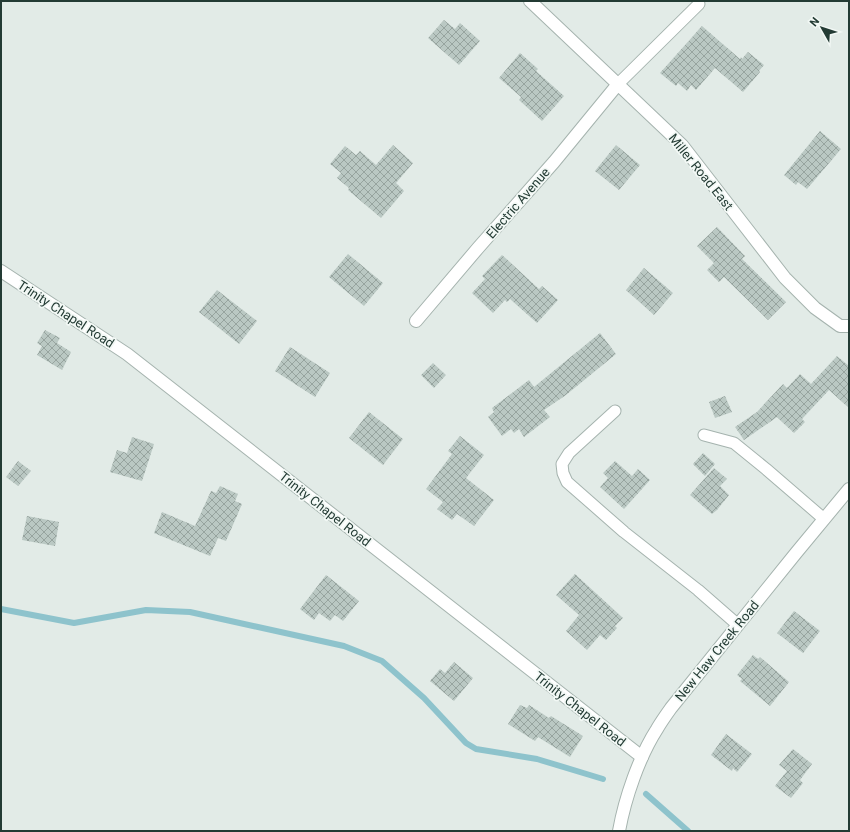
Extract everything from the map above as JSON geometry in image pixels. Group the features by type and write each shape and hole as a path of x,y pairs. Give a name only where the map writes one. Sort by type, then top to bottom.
{"street":[{"name":"Miller Road East","path":"530,1 682,145 785,278 815,308 840,326 849,326"},
{"name":"Electric Avenue","path":"416,321 554,162 618,84"},
{"name":"Trinity Chapel Road","path":"1,270 127,354 642,757"},
{"name":"New Haw Creek Road","path":"619,831 621,818 642,757 657,729 671,708 849,489"}],"lane":[{"path":"618,84 699,4"},
{"path":"615,411 569,453 562,464 563,473 567,482 624,532 698,590 738,625"},
{"path":"704,435 734,443 824,519"}],"building":[{"path":"444,20 455,29 460,23 480,41 459,65 428,38"},
{"path":"702,26 740,59 741,57 742,59 748,52 764,65 743,92 715,68 696,90 691,85 687,91 678,83 676,86 660,73"},
{"path":"520,53 538,69 536,71 564,96 542,121 519,100 521,97 499,78"},
{"path":"820,131 841,149 807,189 798,182 796,185 784,175"},
{"path":"393,145 413,163 396,183 404,191 381,218 348,190 349,188 337,178 341,173 330,164 345,146 356,155 360,151 376,165"},
{"path":"616,145 640,165 619,190 595,171"},
{"path":"717,227 745,256 742,259 786,302 768,320 724,277 719,282 707,270 714,263 697,246"},
{"path":"348,254 383,283 364,306 329,277"},
{"path":"502,255 539,289 542,286 558,300 537,323 510,299 507,302 505,300 493,313 472,293 485,279 482,276"},
{"path":"644,268 673,293 654,315 626,290"},
{"path":"217,290 257,321 239,344 199,312"},
{"path":"45,330 60,338 57,343 71,352 62,370 37,355 42,346 37,343"},
{"path":"600,333 616,354 566,395 544,410 550,417 524,437 519,429 514,433 511,429 502,436 488,417 494,412 492,408 529,380 534,387"},
{"path":"290,347 330,373 315,397 275,371"},
{"path":"837,356 849,366 849,408 829,390 802,419 805,422 794,433 777,417 744,440 735,427 757,412 783,384 787,388 800,374 811,384"},
{"path":"433,363 446,375 434,388 421,375"},
{"path":"725,396 732,412 715,418 709,402"},
{"path":"369,412 403,439 383,465 349,438"},
{"path":"460,436 484,455 466,478 494,500 474,526 457,514 452,520 437,509 443,502 426,489 452,454 448,451"},
{"path":"132,437 154,444 142,481 110,472 117,450 127,453"},
{"path":"703,453 715,464 705,476 693,464"},
{"path":"18,461 31,471 18,486 6,477"},
{"path":"615,461 632,476 638,469 650,480 624,509 600,487 608,478 603,473"},
{"path":"714,468 727,479 720,486 729,495 712,514 690,495"},
{"path":"220,486 238,494 235,501 242,504 226,541 218,538 210,556 154,533 162,512 195,526 211,491 216,493"},
{"path":"27,516 59,522 55,546 22,540"},
{"path":"575,574 623,618 615,626 617,628 606,640 600,635 587,650 566,631 579,615 556,595"},
{"path":"326,575 359,601 343,621 335,615 330,621 319,613 314,620 300,609"},
{"path":"794,611 820,631 803,653 777,633"},
{"path":"753,655 758,659 760,657 789,682 770,706 740,681 742,679 737,675"},
{"path":"454,662 473,678 454,701 430,681 440,669 445,673"},
{"path":"520,705 527,708 529,705 549,718 551,716 583,736 570,757 538,737 535,741 508,724"},
{"path":"726,734 752,754 737,772 733,768 732,771 711,755"},
{"path":"793,749 812,764 800,780 803,783 791,798 775,786 787,771 779,765"}],"waterway":[{"path":"1,609 74,623 146,610 190,612 344,646 382,661 424,698 466,743 476,749 537,759 603,779"},
{"path":"646,794 688,831"}]}
